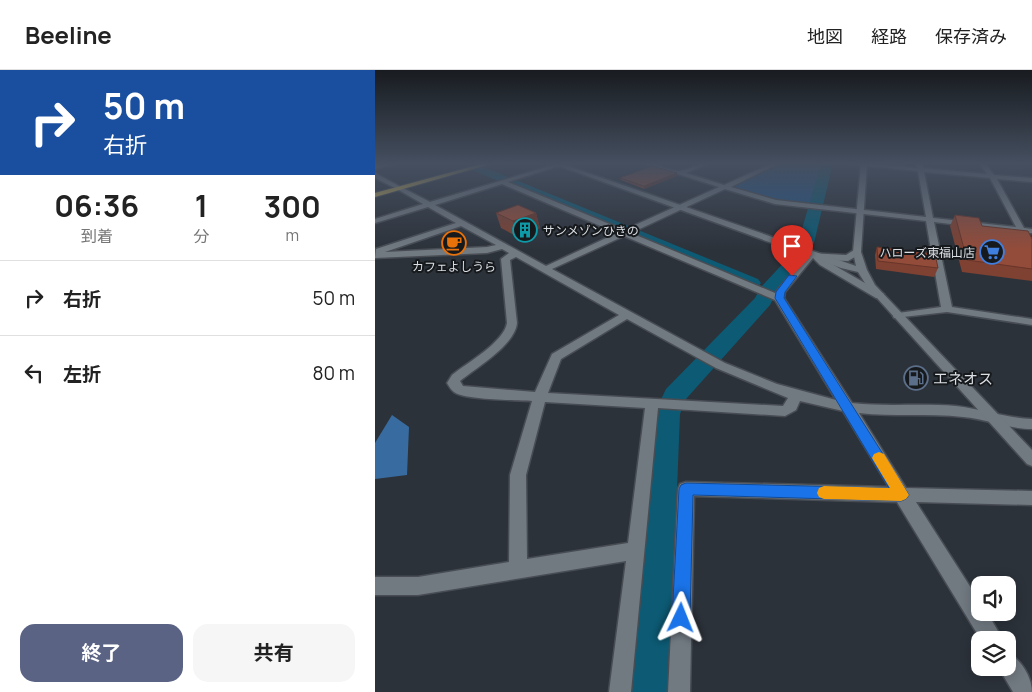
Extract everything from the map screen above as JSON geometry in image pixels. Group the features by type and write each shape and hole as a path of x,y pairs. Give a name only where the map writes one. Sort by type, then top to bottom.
{"street":[{"path":"406,192 703,357 752,381 795,395 847,407 965,412 1018,425 1032,424"},
{"path":"375,220 469,192"},
{"path":"532,192 770,295 847,407 987,631"},
{"path":"636,192 844,266 862,270"},
{"path":"546,269 714,192"},
{"path":"742,192 775,202 1032,231"},
{"path":"861,192 857,252 862,270 871,286 1032,460"},
{"path":"924,192 947,309"},
{"path":"1001,192 1032,249"},
{"path":"375,254 462,223"},
{"path":"375,254 487,250 503,246"},
{"path":"808,253 848,258 857,252"},
{"path":"516,253 505,259 512,323 511,331 502,342 456,378 453,383 459,390 474,394 540,396 656,405 785,411 791,406 795,395"},
{"path":"770,295 780,292 808,253"},
{"path":"808,253 879,296"},
{"path":"898,316 947,309 1032,322"},
{"path":"517,568 519,554 518,475 540,396 556,356 627,314"},
{"path":"620,692 636,552 656,405"},
{"path":"679,692 686,489 1032,498"},
{"path":"375,586 419,586 517,568 622,552 636,552"},
{"path":"1016,676 1026,692"}],"shaded area":[{"path":"749,192 816,192 812,204 777,200"},
{"path":"392,415 409,427 407,475 375,479 375,443"}],"building":[{"path":"518,205 536,213 513,221 496,213"},
{"name":"ハローズ東福山店","path":"955,215 979,218 982,226 1028,231 1032,239 1032,269 967,260"},
{"path":"877,247 935,254 938,268 878,261"}],"waterway":[{"path":"534,192 752,283"},
{"path":"648,692 667,414 675,395 763,301 768,291 796,260 806,243 819,192"}],"slow traffic":[{"path":"824,493 901,495 879,458"}],"place":[{"name":"サンメゾンひきの","path":"525,230"},
{"name":"カフェよしうら","path":"454,243"},
{"name":"ハローズ東福山店","path":"992,252"},
{"name":"エネオス","path":"916,378"}],"route":[{"path":"681,618 686,489 901,495 785,304 779,298 780,292 792,276"}]}
